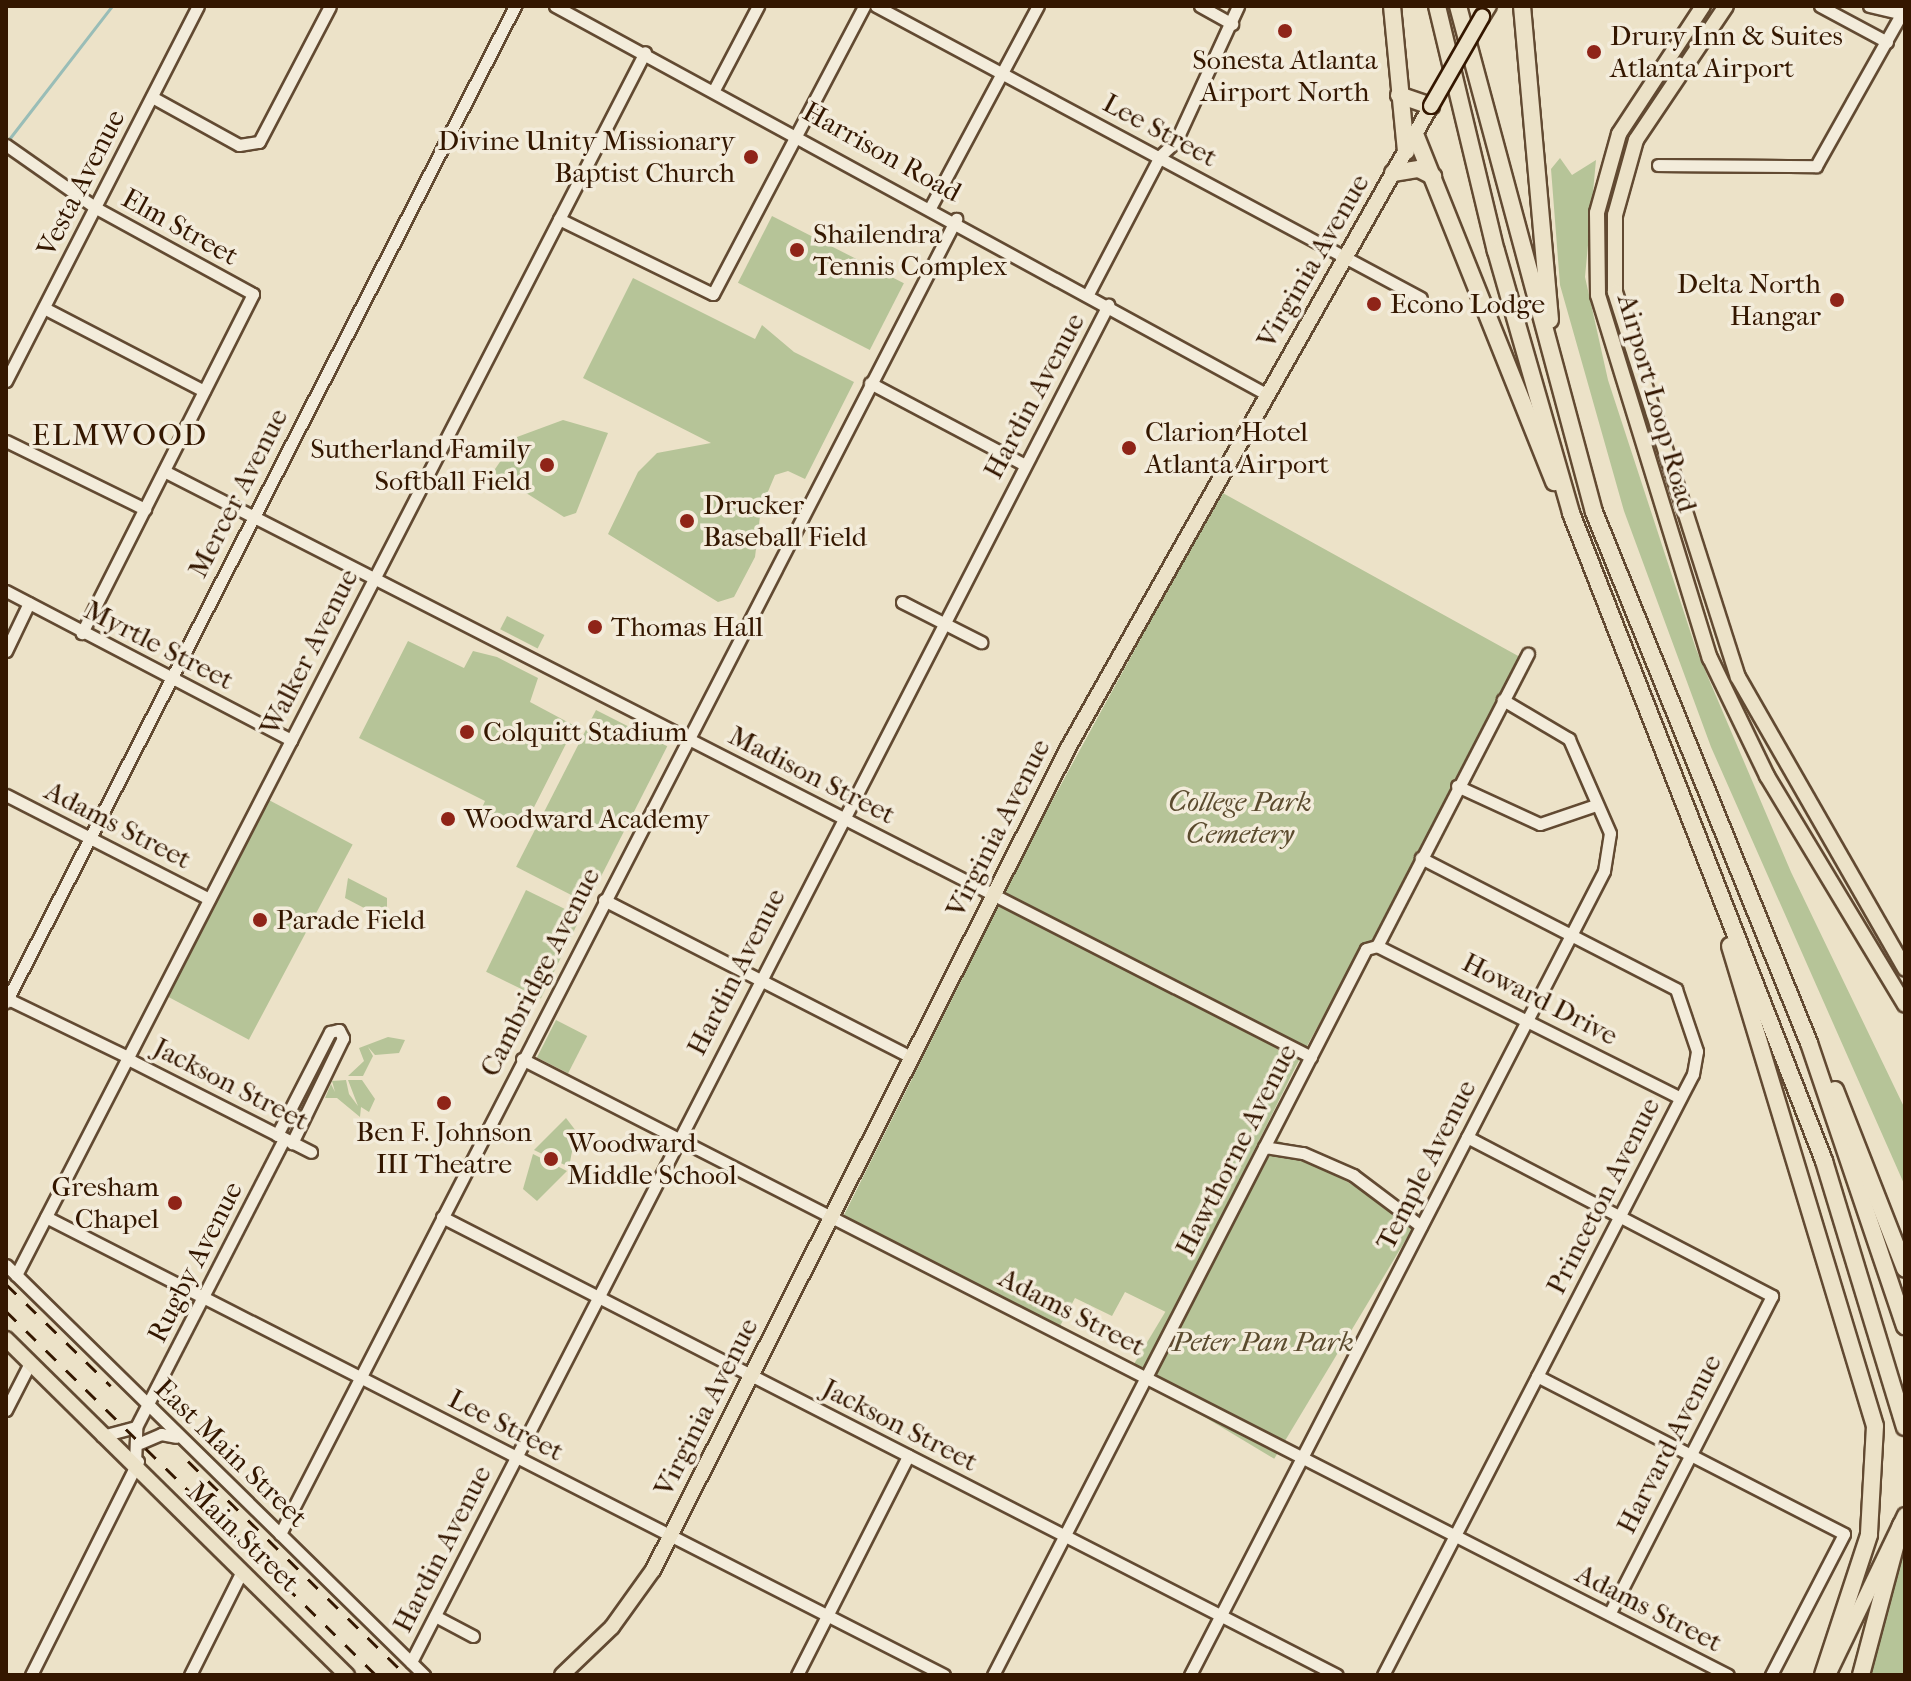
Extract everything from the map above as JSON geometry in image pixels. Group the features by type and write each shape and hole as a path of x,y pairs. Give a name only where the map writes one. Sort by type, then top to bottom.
{"highway":[{"path":"1392,6 1406,151"},
{"path":"1437,6 1496,251 1571,513"},
{"path":"1458,6 1594,512 1809,1043 1905,1326"},
{"path":"1522,6 1549,314 1595,481 1594,512"},
{"path":"1399,95 1431,106"},
{"path":"1415,134 1527,422 1571,513 1727,921 1829,1175 1905,1427"},
{"path":"1393,173 1419,169 1433,176"},
{"path":"1727,921 1742,995 1875,1426 1869,1535 1825,1675"},
{"path":"1809,1043 1866,1154 1905,1269"},
{"path":"1861,1675 1903,1520"}],"main road":[{"name":"Airport Loop Road","path":"1703,6 1619,134 1597,213 1596,282 1606,335 1710,658 1767,776 1905,1005"},
{"name":"Airport Loop Road","path":"1726,6 1636,140 1612,253 1623,330 1699,572 1738,677 1783,767 1905,969"},
{"name":"Virginia Avenue","path":"562,1675 628,1607 670,1536 993,895 1266,394 1486,12"},
{"name":"Main Street","path":"6,1339 347,1675"},
{"path":"1825,1675 1903,1520"}],"street":[{"name":"Vesta Avenue","path":"6,381 198,6"},
{"path":"152,97 239,145 259,142 330,6"},
{"name":"Mercer Avenue","path":"7,999 515,6"},
{"path":"715,88 758,6"},
{"path":"559,219 710,296 802,135 797,126 864,6"},
{"name":"Lee Street","path":"876,6 1421,298"},
{"path":"931,206 1038,6"},
{"path":"1200,6 1232,24"},
{"name":"Hardin Avenue","path":"1088,294 1160,156 1176,141 1238,6"},
{"path":"1820,6 1887,42"},
{"path":"1658,165 1816,166 1903,14 1869,6"},
{"name":"Harrison Road","path":"562,8 956,219 1266,394"},
{"name":"Walker Avenue","path":"16,1275 645,52"},
{"name":"Elm Street","path":"6,145 96,208 253,294 204,391"},
{"name":"Cambridge Avenue","path":"280,1534 956,219"},
{"name":"Hardin Avenue","path":"411,1662 759,979 1108,305"},
{"path":"44,308 204,391 82,633"},
{"path":"870,383 1025,465"},
{"path":"6,441 145,509"},
{"name":"Madison Street","path":"164,471 1311,1057"},
{"name":"Myrtle Street","path":"6,591 291,740"},
{"path":"902,602 981,642"},
{"path":"6,651 29,603"},
{"name":"Hawthorne Avenue","path":"993,1675 1366,949 1377,946 1457,786 1528,654"},
{"name":"Temple Avenue","path":"1190,1675 1572,935 1607,856 1610,833 1569,739 1503,700"},
{"path":"1457,786 1540,824 1596,805"},
{"name":"Adams Street","path":"6,795 209,899"},
{"name":"Princeton Avenue","path":"1383,1675 1680,1098 1697,1051 1676,989 1421,858"},
{"path":"604,900 911,1057"},
{"name":"Howard Drive","path":"1377,946 1680,1098"},
{"name":"Jackson Street","path":"7,999 311,1152"},
{"path":"339,1030 343,1038 284,1139 330,1032 339,1030"},
{"name":"Adams Street","path":"522,1059 1728,1675"},
{"path":"1467,1137 1619,1216"},
{"name":"Rugby Avenue","path":"137,1470 136,1427 284,1139"},
{"path":"1264,1147 1303,1153 1353,1175 1421,1226"},
{"name":"Harvard Avenue","path":"1609,1614 1772,1296 1619,1216"},
{"name":"Lee Street","path":"46,1217 944,1675"},
{"name":"Jackson Street","path":"442,1217 1337,1675"},
{"name":"East Main Street","path":"6,1265 147,1407 424,1675"},
{"path":"6,1410 30,1363"},
{"path":"1537,1376 1844,1534 1771,1675"},
{"name":"Rugby Avenue","path":"31,1675 137,1470 147,1407"},
{"path":"102,1436 136,1427"},
{"path":"140,1443 161,1434 180,1439"},
{"path":"797,1675 908,1456"},
{"path":"190,1675 242,1571"},
{"path":"435,1616 473,1636"}],"green space":[{"path":"1560,158 1572,175 1596,160 1585,277 1608,380 1696,649 1791,872 1905,1109 1905,1186 1711,747 1624,511 1560,285 1551,169"},
{"name":"Shailendra Tennis Complex","path":"772,216 904,283 870,350 738,283"},
{"path":"633,278 755,339 762,325 794,352 854,382 805,479 788,471 775,475 761,508 755,557 734,597 718,602 608,534 638,472 657,453 711,443 583,378"},
{"name":"Sutherland Family Softball Field","path":"563,420 608,433 576,513 564,517 493,472 517,437"},
{"name":"College Park Cemetery","path":"1221,492 1520,657 1373,940 1358,953 1295,1068 1172,1315 1125,1292 1112,1316 1075,1298 1060,1326 843,1217 1040,823"},
{"path":"507,616 544,635 538,648 500,629"},
{"name":"Colquitt Stadium","path":"408,641 464,668 473,651 497,657 538,678 530,702 575,726 523,829 481,810 485,801 359,738"},
{"path":"596,710 667,746 587,903 516,867"},
{"name":"Parade Field","path":"267,799 353,845 249,1040 163,994"},
{"path":"348,878 387,898 387,920 345,898"},
{"path":"526,890 581,917 541,999 486,972"},
{"path":"556,1020 587,1036 568,1073 537,1057"},
{"path":"388,1037 405,1040 399,1053 375,1055 368,1047 373,1056 363,1076 348,1076 364,1061 359,1048"},
{"path":"346,1080 349,1094 358,1106 348,1080 362,1080 375,1099 369,1112 361,1107 360,1117 337,1098 325,1098 331,1084 335,1092 332,1081"},
{"path":"566,1118 576,1131 569,1167 534,1150"},
{"name":"Peter Pan Park","path":"1271,1136 1416,1223 1274,1459 1129,1372"},
{"path":"533,1154 567,1171 537,1201 523,1189"},
{"path":"1905,1537 1905,1675 1868,1675"}],"waterway":[{"path":"6,143 112,6"}],"railway":[{"path":"6,1284 111,1386"},
{"path":"6,1311 376,1675"},
{"path":"188,1461 406,1675"}],"place":[{"name":"Sonesta Atlanta Airport North","path":"1285,31"},
{"name":"Drury Inn & Suites Atlanta Airport","path":"1594,52"},
{"name":"Divine Unity Missionary Baptist Church","path":"751,157"},
{"name":"Shailendra Tennis Complex","path":"797,250"},
{"name":"Delta North Hangar","path":"1837,300"},
{"name":"Econo Lodge","path":"1374,304"},
{"name":"Clarion Hotel Atlanta Airport","path":"1129,448"},
{"name":"Sutherland Family Softball Field","path":"547,465"},
{"name":"Drucker Baseball Field","path":"687,521"},
{"name":"Thomas Hall","path":"595,627"},
{"name":"Colquitt Stadium","path":"467,732"},
{"name":"Woodward Academy","path":"448,819"},
{"name":"Parade Field","path":"260,920"},
{"name":"Ben F. Johnson III Theatre","path":"444,1103"},
{"name":"Woodward Middle School","path":"551,1159"},
{"name":"Gresham Chapel","path":"175,1203"}],"district":[{"name":"ELMWOOD","path":"120,436"}]}
